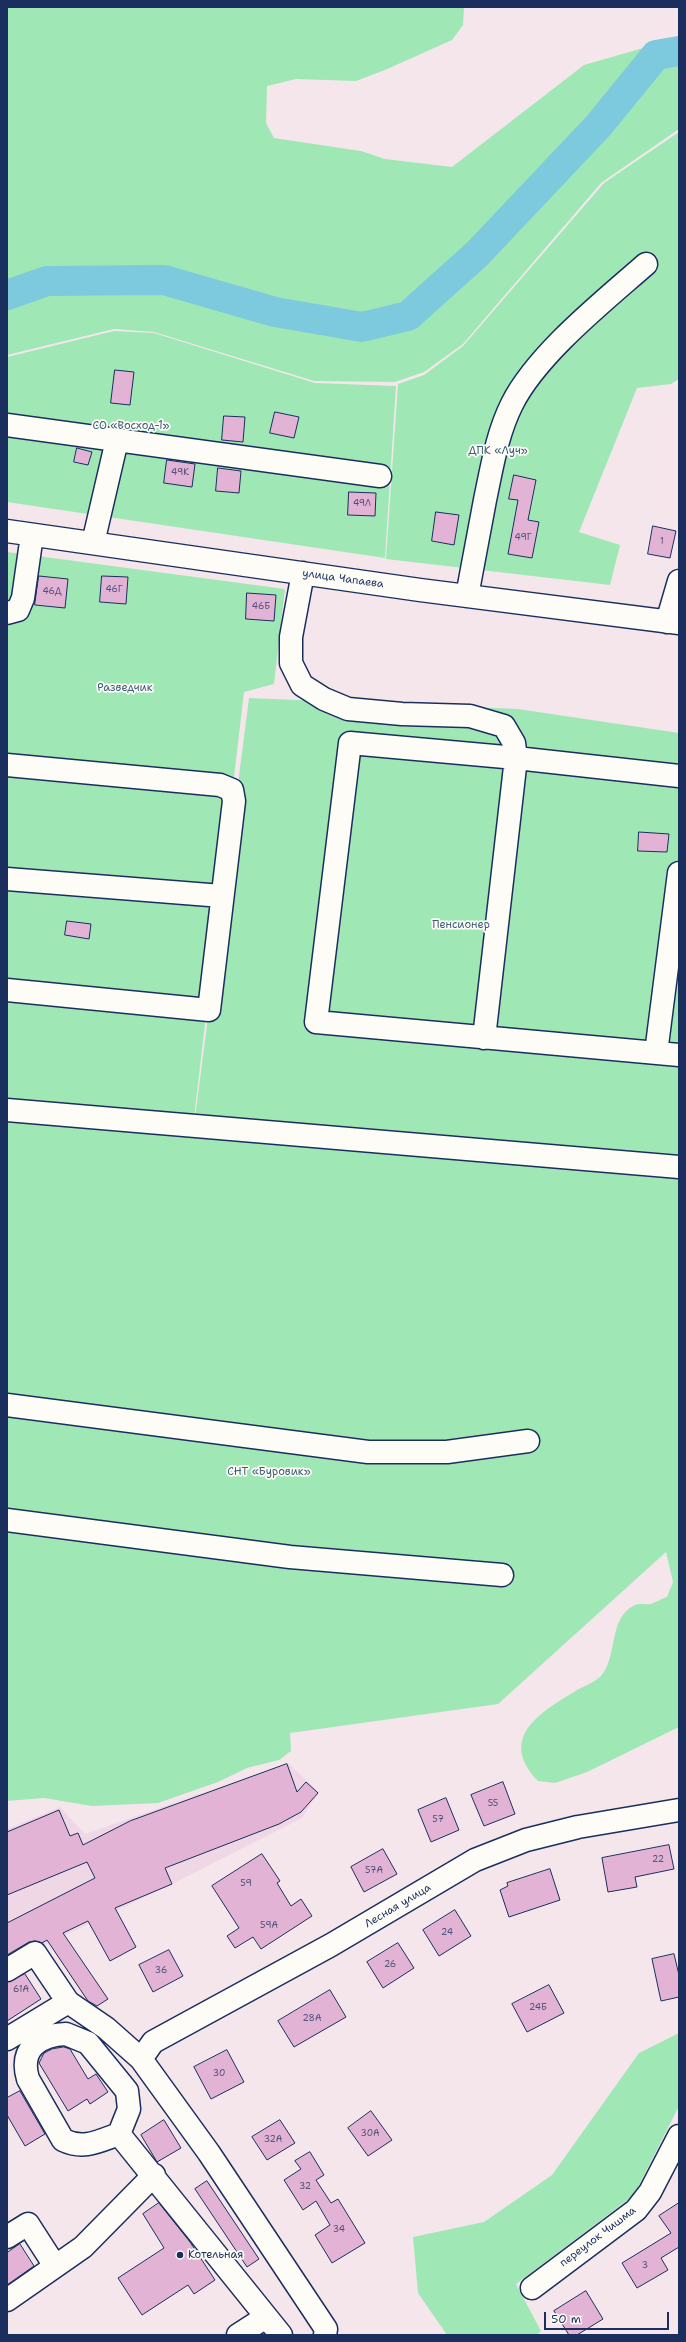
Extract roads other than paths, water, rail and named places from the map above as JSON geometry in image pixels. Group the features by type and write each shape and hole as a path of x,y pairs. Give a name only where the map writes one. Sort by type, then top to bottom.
{"street":[{"path":"467,596 494,455 501,430 513,402 535,371 578,324 646,264"},
{"path":"7,424 380,476"},
{"path":"92,543 117,440"},
{"name":"улица Чапаева","path":"7,531 467,596 673,622"},
{"path":"7,613 18,610 23,598 32,535"},
{"path":"303,573 291,636 291,663 302,685 324,699 348,709 402,714 470,716 504,726 514,743 516,758 484,1038"},
{"path":"673,622 679,581"},
{"path":"679,776 516,758 350,743 316,1022 679,1055"},
{"path":"7,765 220,785 232,790 234,801 209,1010 7,990"},
{"path":"656,1054 679,873"},
{"path":"7,879 222,896"},
{"path":"7,1110 679,1167"},
{"path":"7,1405 368,1452 447,1452 528,1441"},
{"path":"7,1520 290,1557 502,1575"},
{"name":"Лесная улица","path":"141,2059 153,2042 331,1945 475,1860 526,1840 570,1829 679,1810"},
{"path":"7,1970 35,1953 68,2002 106,2028 141,2059 209,2152 326,2329 325,2335"},
{"path":"7,2039 68,2002"},
{"path":"66,2034 88,2043 127,2091 129,2109 119,2134 88,2146 79,2146 63,2140 28,2079 25,2070 25,2059 39,2040 52,2035 66,2034"},
{"path":"119,2134 154,2175 281,2335"},
{"name":"переулок Чишма","path":"532,2288 636,2210 650,2192 679,2136"},
{"path":"7,2300 83,2247 154,2175"},
{"path":"7,2237 28,2224 55,2266"},
{"path":"238,2335 266,2317"}],"waterway":[{"path":"7,295 47,281 164,280 275,312 362,327 408,316 477,254 599,125 656,55 679,51"}],"place":[{"name":"Котельная","path":"180,2255"}],"park label":[{"name":"СО «Восход-1»","path":"131,426"},
{"name":"ДПК «Луч»","path":"498,451"},
{"name":"Разведчик","path":"125,688"},
{"name":"Пенсионер","path":"461,925"},
{"name":"СНТ «Буровик»","path":"269,1472"}]}
